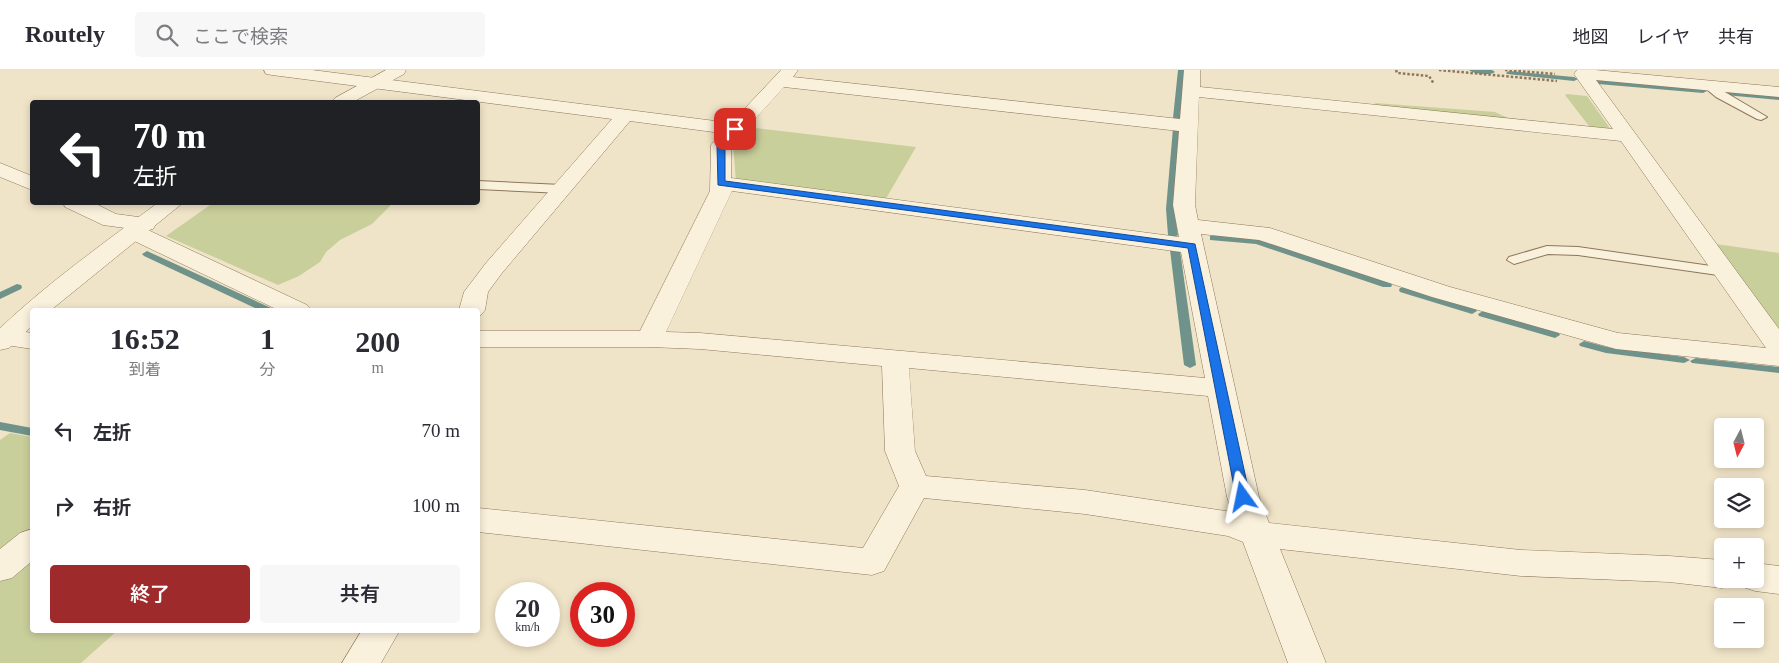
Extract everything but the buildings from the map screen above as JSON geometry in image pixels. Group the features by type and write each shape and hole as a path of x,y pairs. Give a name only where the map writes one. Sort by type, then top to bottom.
{"street":[{"path":"272,70 735,129"},
{"path":"344,100 398,70"},
{"path":"1192,70 1184,205 1190,236 1243,497 1307,663"},
{"path":"1779,92 1583,74 1779,348"},
{"path":"649,339 721,191 721,145 785,76 1189,126"},
{"path":"1191,91 1628,136"},
{"path":"472,308 476,292 626,115"},
{"path":"0,169 30,183"},
{"path":"721,184 1190,236 1262,233 1441,292 1616,341 1779,358"},
{"path":"78,205 111,220 139,228 294,308"},
{"path":"38,308 170,205"},
{"path":"2,338 30,314"},
{"path":"2,338 30,342"},
{"path":"480,339 649,339 700,341 1221,388"},
{"path":"895,358 900,451 916,486"},
{"path":"480,520 872,562 916,486"},
{"path":"916,486 1085,502 1232,524 1258,534 1521,563 1669,569 1714,573"},
{"path":"0,568 30,544"},
{"path":"1764,578 1779,580"},
{"path":"361,663 380,633"}],"lane":[{"path":"1708,85 1718,96 1751,110 1761,117"},
{"path":"480,185 562,189"},
{"path":"1514,260 1547,250 1578,251 1725,272"}],"path":[{"path":"1498,70 1501,76"},
{"path":"1505,70 1585,77"},
{"path":"1396,72 1429,76 1434,84"}],"green space":[{"path":"1565,95 1587,96 1612,131 1592,130"},
{"path":"1375,103 1495,112 1510,119 1376,108"},
{"path":"748,127 916,147 884,202 736,182 733,144"},
{"path":"210,205 391,205 372,224 340,240 326,252 320,262 299,276 278,285 166,236"},
{"path":"1716,244 1779,253 1779,331"},
{"path":"10,433 30,437 30,534 0,557 0,440"},
{"path":"30,558 30,633 115,633 81,663 0,663 0,582"}],"waterway":[{"path":"1177,118 1181,70"},
{"path":"1472,70 1492,72"},
{"path":"1509,73 1574,79"},
{"path":"1598,82 1703,91"},
{"path":"1725,93 1779,98"},
{"path":"1173,235 1170,209 1176,130"},
{"path":"1213,238 1257,241 1387,285"},
{"path":"1175,250 1190,365"},
{"path":"147,254 263,308"},
{"path":"0,296 17,287"},
{"path":"1404,290 1472,311"},
{"path":"1483,314 1555,335"},
{"path":"1584,344 1606,350 1684,360"},
{"path":"1696,361 1779,370"},
{"path":"0,426 30,432"}],"route":[{"path":"735,129 721,145 721,184 1192,246 1243,497"}]}
